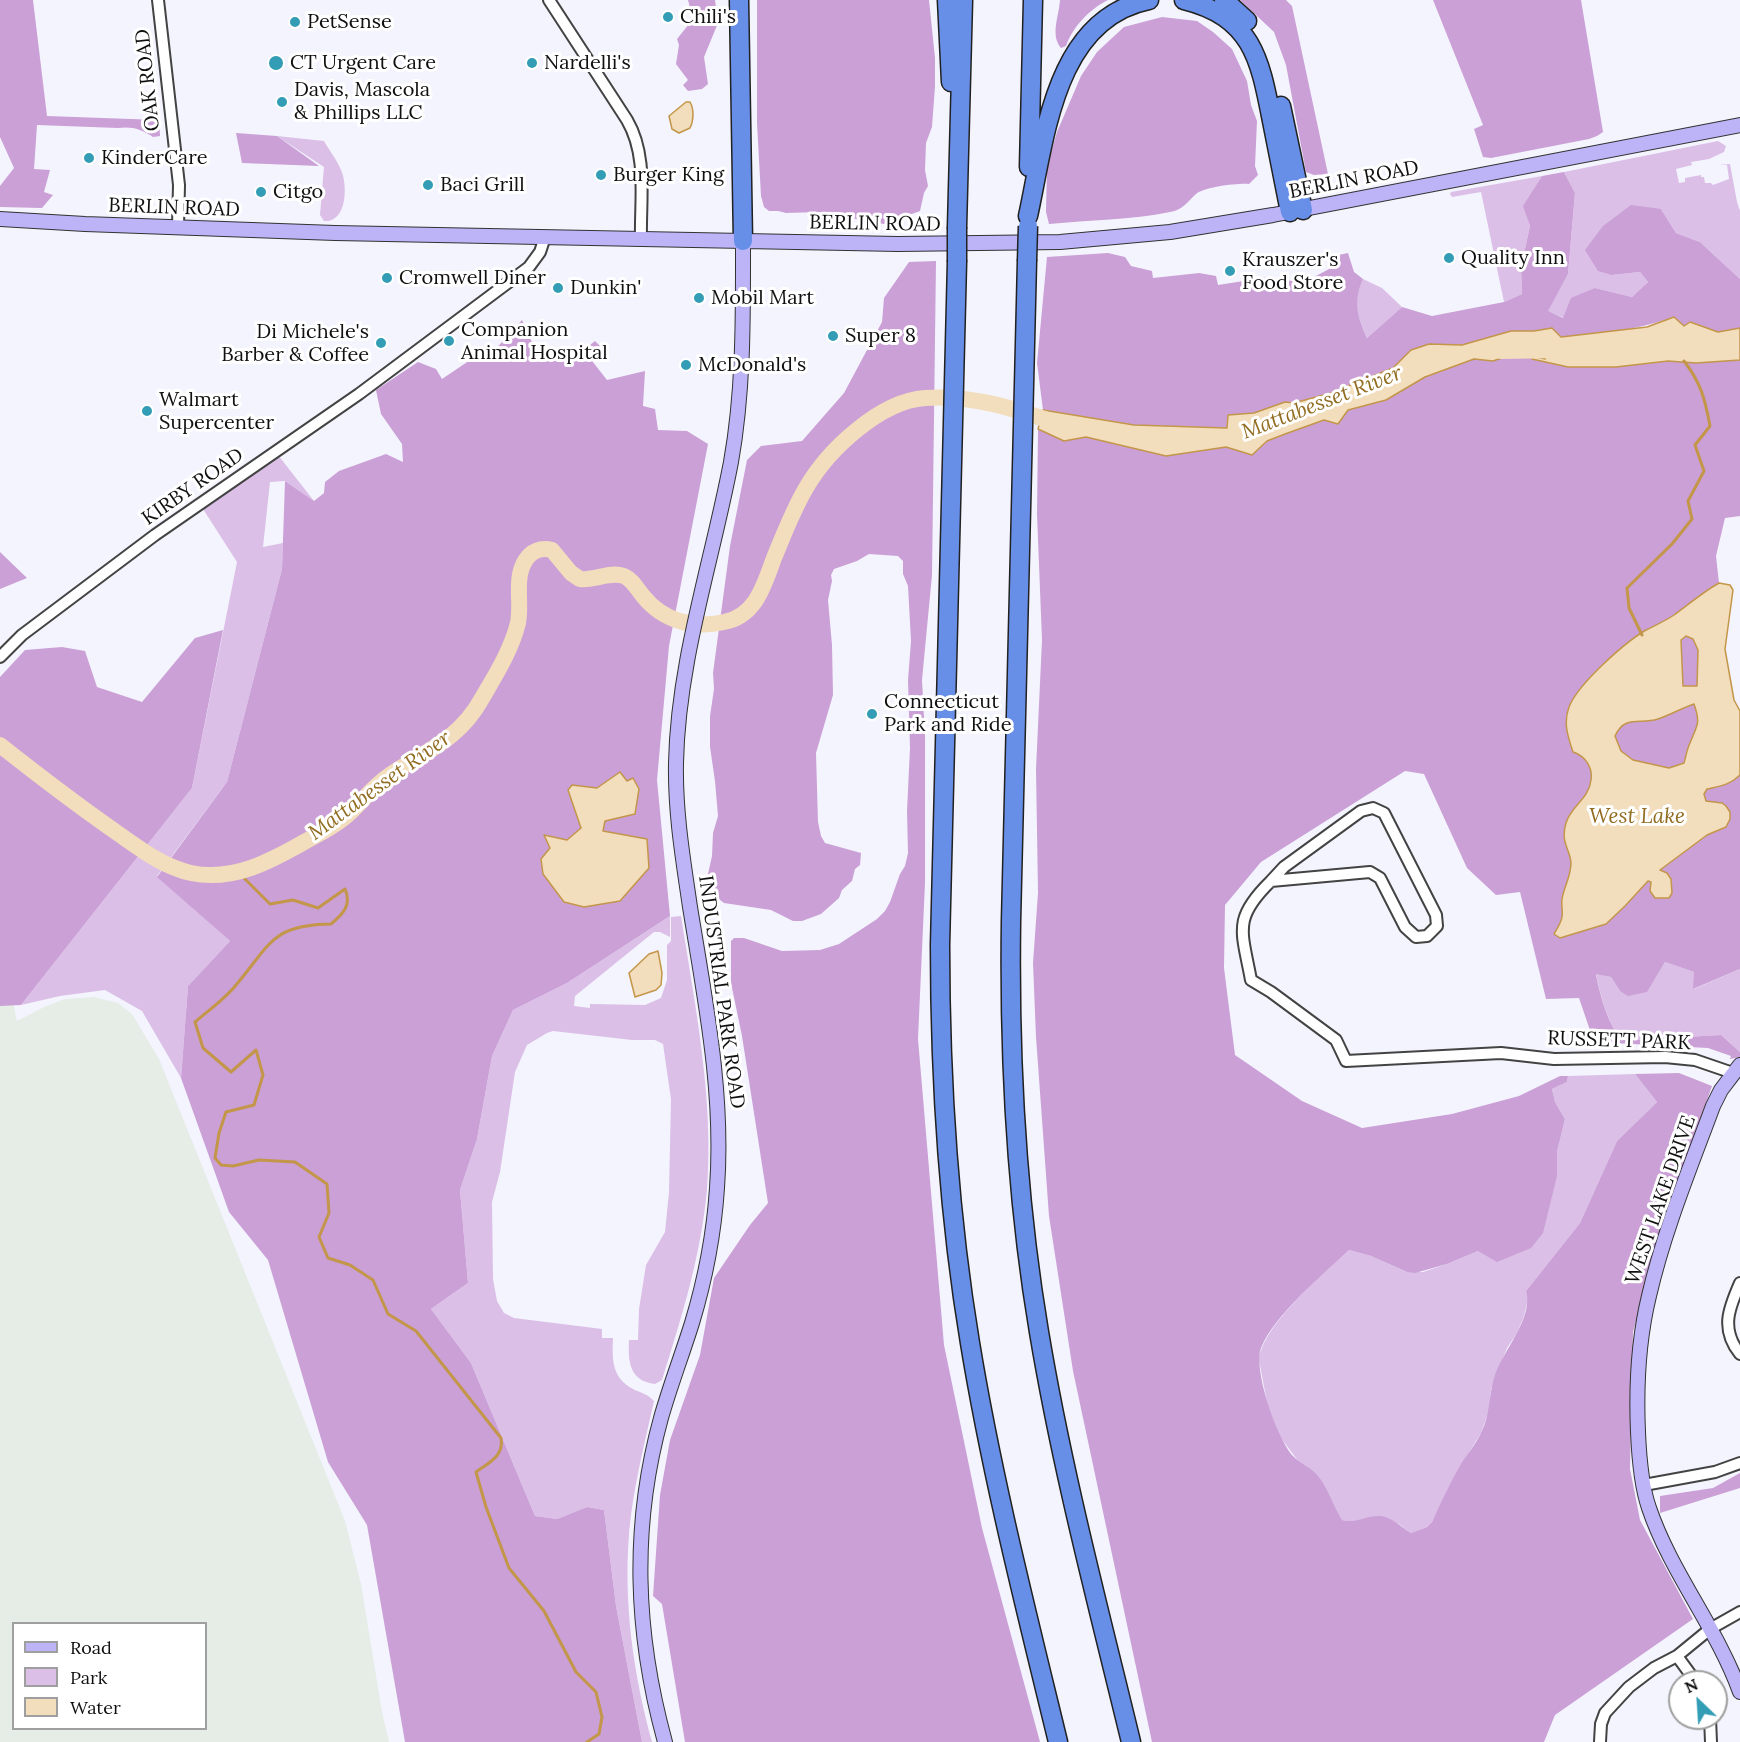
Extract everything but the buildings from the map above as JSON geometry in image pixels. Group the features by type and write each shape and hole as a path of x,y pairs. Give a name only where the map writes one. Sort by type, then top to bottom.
{"highway":[{"path":"947,0 948,53 959,154"},
{"path":"963,0 940,945 942,1049 949,1174 965,1313 982,1413 1003,1512 1058,1742"},
{"path":"1033,0 1010,965 1012,1079 1017,1154 1032,1288 1050,1394 1069,1488 1131,1742"},
{"path":"1028,221 1050,113 1070,63 1088,37 1106,19 1126,7 1149,0"},
{"path":"1184,0 1204,6 1228,19 1242,32 1254,49 1297,211"},
{"path":"1224,0 1256,31 1269,56 1297,211"},
{"path":"740,3 743,241"}],"street":[{"name":"OAK ROAD","path":"158,0 179,185 178,227"},
{"path":"549,0 635,136 641,167 641,239"},
{"name":"BERLIN ROAD","path":"0,219 314,233 919,244 1060,242 1170,232 1297,211 1740,125"},
{"name":"KIRBY ROAD","path":"0,657 22,635 155,535 359,394 529,267 540,252 545,237"},
{"name":"INDUSTRIAL PARK ROAD","path":"665,1742 646,1664 639,1581 640,1540 644,1498 661,1418 692,1322 706,1266 715,1212 719,1159 715,1060 680,841 676,799 678,730 690,651 731,464 739,405 743,335 743,241"},
{"path":"1373,808 1384,813 1436,915 1437,926 1427,936 1416,937 1405,927 1380,878 1370,872 1271,880 1284,867 1361,811 1373,808"},
{"name":"RUSSETT PARK","path":"1271,880 1250,904 1241,926 1251,980 1336,1040 1346,1061 1501,1053 1554,1059 1665,1057 1695,1060 1737,1069"},
{"name":"WEST LAKE DRIVE","path":"1737,1069 1713,1106 1662,1250 1649,1296 1641,1344 1637,1395 1639,1445 1648,1506 1657,1529 1735,1678 1740,1692"},
{"path":"1740,1283 1729,1309 1728,1331 1740,1354"},
{"path":"1644,1485 1715,1472 1740,1462"},
{"path":"1600,1742 1601,1724 1605,1713 1629,1686 1654,1668 1677,1656 1710,1629 1740,1612"},
{"path":"1677,1656 1687,1670"}],"shaded area":[{"path":"0,0 33,0 47,116 159,120 160,136 153,137 141,130 127,127 37,125 34,169 50,170 44,192 53,195 42,208 0,207 0,186 14,168 0,137"},
{"path":"688,0 715,0 718,23 704,57 708,84 702,89 688,91 683,85 688,80 676,64 679,45 677,39 693,19"},
{"path":"757,0 929,0 935,58 935,86 932,127 926,143 925,170 928,186 920,211 884,224 819,212 769,211 764,207 761,196 757,123"},
{"path":"1060,0 1108,0 1083,19 1066,46 1061,48 1056,37"},
{"path":"1240,0 1286,0 1292,6 1328,174 1314,175 1306,172 1286,65 1274,32"},
{"path":"1433,0 1581,0 1603,132 1589,139 1491,158 1483,157 1474,129 1483,125"},
{"path":"1162,17 1197,21 1232,49 1247,81 1251,105 1257,121 1255,166 1258,175 1249,184 1206,189 1196,194 1182,208 1174,211 1140,217 1049,224 1046,212 1047,166 1057,132 1081,76 1097,52 1124,27"},
{"path":"236,133 277,136 319,166 242,163"},
{"path":"1564,172 1575,193 1568,274 1548,311 1563,318 1571,298 1595,288 1632,297 1648,282 1640,272 1612,275 1598,271 1585,250 1603,226 1631,205 1661,209 1676,233 1700,242 1740,279 1740,328 1718,333 1690,322 1684,326 1673,317 1604,333 1560,337 1552,328 1511,331 1462,345 1429,344 1411,350 1393,368 1331,393 1294,403 1285,402 1254,413 1229,415 1227,428 1134,425 1043,410 1037,363 1047,257 1108,253 1125,257 1131,266 1152,271 1153,278 1199,273 1216,276 1218,285 1269,277 1303,283 1329,269 1329,257 1348,253 1354,272 1363,279 1357,308 1367,338 1402,307 1432,316 1504,302 1522,294 1521,267 1530,226 1523,206 1542,176"},
{"path":"936,261 932,575 922,680 925,737 925,883 918,1039 944,1345 982,1528 1040,1742 685,1742 662,1604 653,1596 660,1495 670,1440 700,1355 714,1278 768,1203 742,1036 731,983 731,941 734,938 744,938 782,951 820,950 839,944 877,919 885,911 905,866 908,853 910,748 908,680 911,641 908,586 903,574 903,561 898,556 869,554 834,569 831,575 828,600 833,695 816,753 818,822 821,836 825,843 861,853 860,865 855,869 852,881 842,890 839,898 821,914 802,921 793,921 771,910 724,903 707,890 713,833 718,816 710,747 710,716 714,689 713,673 730,546 747,460 761,446 802,441 844,393 882,322 884,298 909,262"},
{"path":"522,320 534,347 542,355 561,360 576,356 595,341 603,349 589,357 607,380 645,371 643,406 655,409 658,430 687,431 708,444 669,646 657,780 670,916 567,983 513,1010 492,1056 477,1139 460,1190 468,1283 431,1309 471,1363 535,1516 557,1519 587,1507 604,1510 616,1606 642,1742 405,1742 367,1525 328,1462 268,1260 229,1212 181,1078 188,986 230,941 157,877 227,782 282,569 285,481 314,501 324,493 325,482 339,471 386,454 403,462 402,444 381,414 376,390 418,362 436,369 442,379 485,350 492,353"},
{"path":"1536,349 1546,352 1545,359 1533,356 1532,359 1568,367 1616,367 1668,361 1696,363 1740,360 1740,516 1725,518 1716,556 1719,583 1730,585 1733,590 1725,649 1734,700 1740,711 1740,969 1693,989 1694,972 1665,962 1647,992 1628,996 1620,991 1611,977 1596,974 1610,1020 1614,1029 1624,1039 1721,1035 1740,1052 1740,1057 1730,1059 1731,1056 1708,1048 1594,1042 1579,998 1546,999 1520,892 1496,895 1467,868 1424,774 1405,771 1261,862 1225,905 1224,968 1235,1055 1302,1101 1362,1128 1452,1114 1519,1096 1560,1076 1568,1076 1567,1082 1552,1089 1555,1102 1565,1119 1557,1152 1557,1176 1543,1233 1531,1248 1497,1262 1478,1251 1447,1264 1415,1273 1349,1250 1300,1296 1277,1322 1261,1348 1260,1372 1268,1404 1280,1435 1293,1456 1318,1476 1342,1520 1352,1521 1381,1516 1411,1533 1427,1527 1432,1522 1457,1471 1484,1426 1495,1375 1526,1312 1526,1291 1580,1223 1617,1141 1657,1102 1635,1074 1679,1073 1712,1086 1660,1235 1633,1332 1630,1469 1640,1520 1693,1619 1555,1715 1544,1742 1152,1742 1073,1371 1049,1216 1033,963 1038,893 1036,769 1042,640 1037,514 1038,429 1064,441 1086,437 1166,456 1226,447 1252,455 1267,441 1348,410 1386,400 1425,377 1474,359 1493,361 1525,350"},
{"path":"0,552 27,578 0,589"},
{"path":"223,630 192,788 21,1005 0,1006 0,677 25,650 62,647 85,651 97,687 142,702 195,638"},
{"path":"94,997 118,1003 132,1014 159,1059 345,1521 361,1584 389,1742 0,1742 0,1005 12,998 17,1021 65,999"},
{"path":"1740,1473 1740,1488 1660,1513 1660,1496 1713,1488"}],"green space":[{"path":"277,136 324,141 339,166 345,185 344,202 337,216 332,220 324,221 320,215 324,167"},
{"path":"1718,141 1726,146 1724,152 1676,169 1679,183 1685,182 1685,178 1701,175 1705,183 1713,185 1729,179 1727,165 1719,165 1730,164 1740,211 1740,279 1700,242 1676,233 1661,209 1612,275 1640,272 1648,282 1632,297 1595,288 1564,318 1547,311 1568,274 1575,193 1564,172"},
{"path":"1542,176 1524,206 1530,226 1521,267 1522,294 1504,302 1481,192 1452,197 1450,194"},
{"path":"1363,279 1382,288 1402,307 1367,338 1357,308"},
{"path":"278,455 314,501 285,481 270,482 263,547 283,543 282,569 227,782 157,876 230,941 188,986 181,1078 142,1011 105,990 60,996 21,1005 192,788 237,562 203,509"},
{"path":"670,916 670,937 654,932 575,996 574,1006 590,1008 590,1004 645,1005 661,998 667,980 667,945 671,941 671,917 681,916 706,1086 707,1189 695,1262 662,1380 655,1384 646,1382 635,1374 630,1362 629,1340 638,1340 639,1309 646,1265 665,1232 669,1192 671,1099 663,1044 655,1040 632,1040 553,1031 527,1045 515,1072 500,1172 492,1202 493,1279 497,1301 504,1313 514,1318 602,1329 602,1338 613,1338 613,1361 617,1374 626,1385 654,1401 634,1494 627,1574 632,1647 652,1742 642,1742 616,1606 604,1510 587,1507 557,1519 535,1516 471,1363 431,1309 468,1283 460,1190 477,1139 492,1056 513,1010 567,983"},
{"path":"1665,962 1694,972 1694,989 1740,969 1740,1052 1721,1035 1633,1040 1624,1039 1614,1029 1599,989 1596,973 1611,977 1620,991 1647,991"},
{"path":"1635,1074 1657,1102 1617,1141 1580,1223 1526,1291 1528,1299 1524,1316 1507,1348 1491,1389 1489,1411 1481,1433 1461,1465 1432,1522 1427,1527 1411,1533 1394,1522 1342,1520 1281,1438 1268,1408 1259,1360 1271,1331 1310,1286 1349,1250 1371,1256 1407,1272 1423,1272 1478,1251 1557,1176 1557,1152 1565,1119 1555,1102 1552,1089 1567,1082 1568,1076"}],"water":[{"path":"686,102 690,102 693,111 692,122 690,128 679,133 672,129 669,116"},
{"path":"1674,317 1684,326 1690,322 1718,332 1740,328 1740,360 1696,363 1668,361 1616,367 1568,367 1532,359 1532,356 1545,359 1546,352 1536,349 1525,350 1493,361 1474,359 1425,377 1386,400 1348,410 1338,424 1324,420 1267,441 1252,455 1226,447 1166,456 1086,437 1064,441 1038,429 1043,410 1134,425 1227,428 1228,415 1254,413 1285,402 1294,403 1331,393 1393,368 1411,350 1429,344 1462,345 1511,331 1552,328 1561,337 1647,327"},
{"name":"West Lake","path":"1719,583 1730,585 1733,590 1725,649 1734,700 1740,711 1740,775 1729,783 1707,789 1704,794 1706,801 1722,803 1726,806 1730,812 1730,819 1726,827 1707,835 1660,870 1667,873 1671,879 1672,893 1669,898 1655,898 1650,891 1651,882 1648,881 1606,924 1560,938 1554,934 1562,915 1562,899 1571,863 1564,830 1568,817 1590,787 1591,775 1587,763 1573,752 1571,746 1566,724 1569,707 1582,687 1626,644 1674,615","holes":["1686,636 1693,639 1698,650 1697,686 1683,686 1681,640","1694,704 1697,724 1684,763 1669,768 1633,760 1621,751 1615,736 1623,725 1658,719"]},
{"path":"620,772 627,781 633,778 639,789 635,814 605,821 603,831 647,839 649,868 620,901 584,907 564,902 543,874 541,859 550,848 544,835 567,840 581,828 568,790 572,785 597,788"},
{"path":"658,951 662,973 661,985 656,990 635,997 629,973 649,954"}],"waterway":[{"name":"Mattabesset River","path":"1501,351 1562,350"},
{"path":"1642,635 1629,608 1627,588 1672,544 1692,519 1688,501 1704,471 1695,445 1710,426 1702,392 1684,361"},
{"name":"Mattabesset River","path":"0,745 86,811 161,862 191,873 207,875 222,875 251,868 279,856 336,824 381,781 451,736 462,726 481,700 511,643 518,623 520,575 525,561 533,552 544,549 552,550 571,573 580,579 624,576 651,605 679,621 701,624 724,622 744,613 757,598 793,513 816,473 841,444 873,418 908,401 942,397 995,404 1062,425"},
{"path":"238,872 270,904 293,900 318,908 345,889 347,904 343,913 331,924 296,928 274,940 232,990 195,1022 203,1048 231,1072 256,1050 263,1075 254,1105 226,1112 219,1133 215,1158 221,1165 233,1166 259,1160 295,1162 327,1184 329,1213 319,1237 328,1258 350,1265 373,1280 388,1314 416,1331 501,1438 498,1454 476,1472 486,1507 509,1568 544,1611 576,1672 596,1692 602,1717 599,1734 587,1742"}],"place":[{"name":"Chili's","path":"668,17"},
{"name":"PetSense","path":"295,22"},
{"name":"CT Urgent Care","path":"276,63"},
{"name":"Nardelli's","path":"532,63"},
{"name":"Davis, Mascola & Phillips LLC","path":"282,102"},
{"name":"KinderCare","path":"89,158"},
{"name":"Burger King","path":"601,175"},
{"name":"Baci Grill","path":"428,185"},
{"name":"Citgo","path":"261,192"},
{"name":"Quality Inn","path":"1449,258"},
{"name":"Krauszer's Food Store","path":"1230,271"},
{"name":"Cromwell Diner","path":"387,278"},
{"name":"Dunkin'","path":"558,288"},
{"name":"Mobil Mart","path":"699,298"},
{"name":"Super 8","path":"833,336"},
{"name":"Companion Animal Hospital","path":"449,341"},
{"name":"Di Michele's Barber & Coffee","path":"381,343"},
{"name":"McDonald's","path":"686,365"},
{"name":"Walmart Supercenter","path":"147,411"},
{"name":"Connecticut Park and Ride","path":"872,714"}]}
